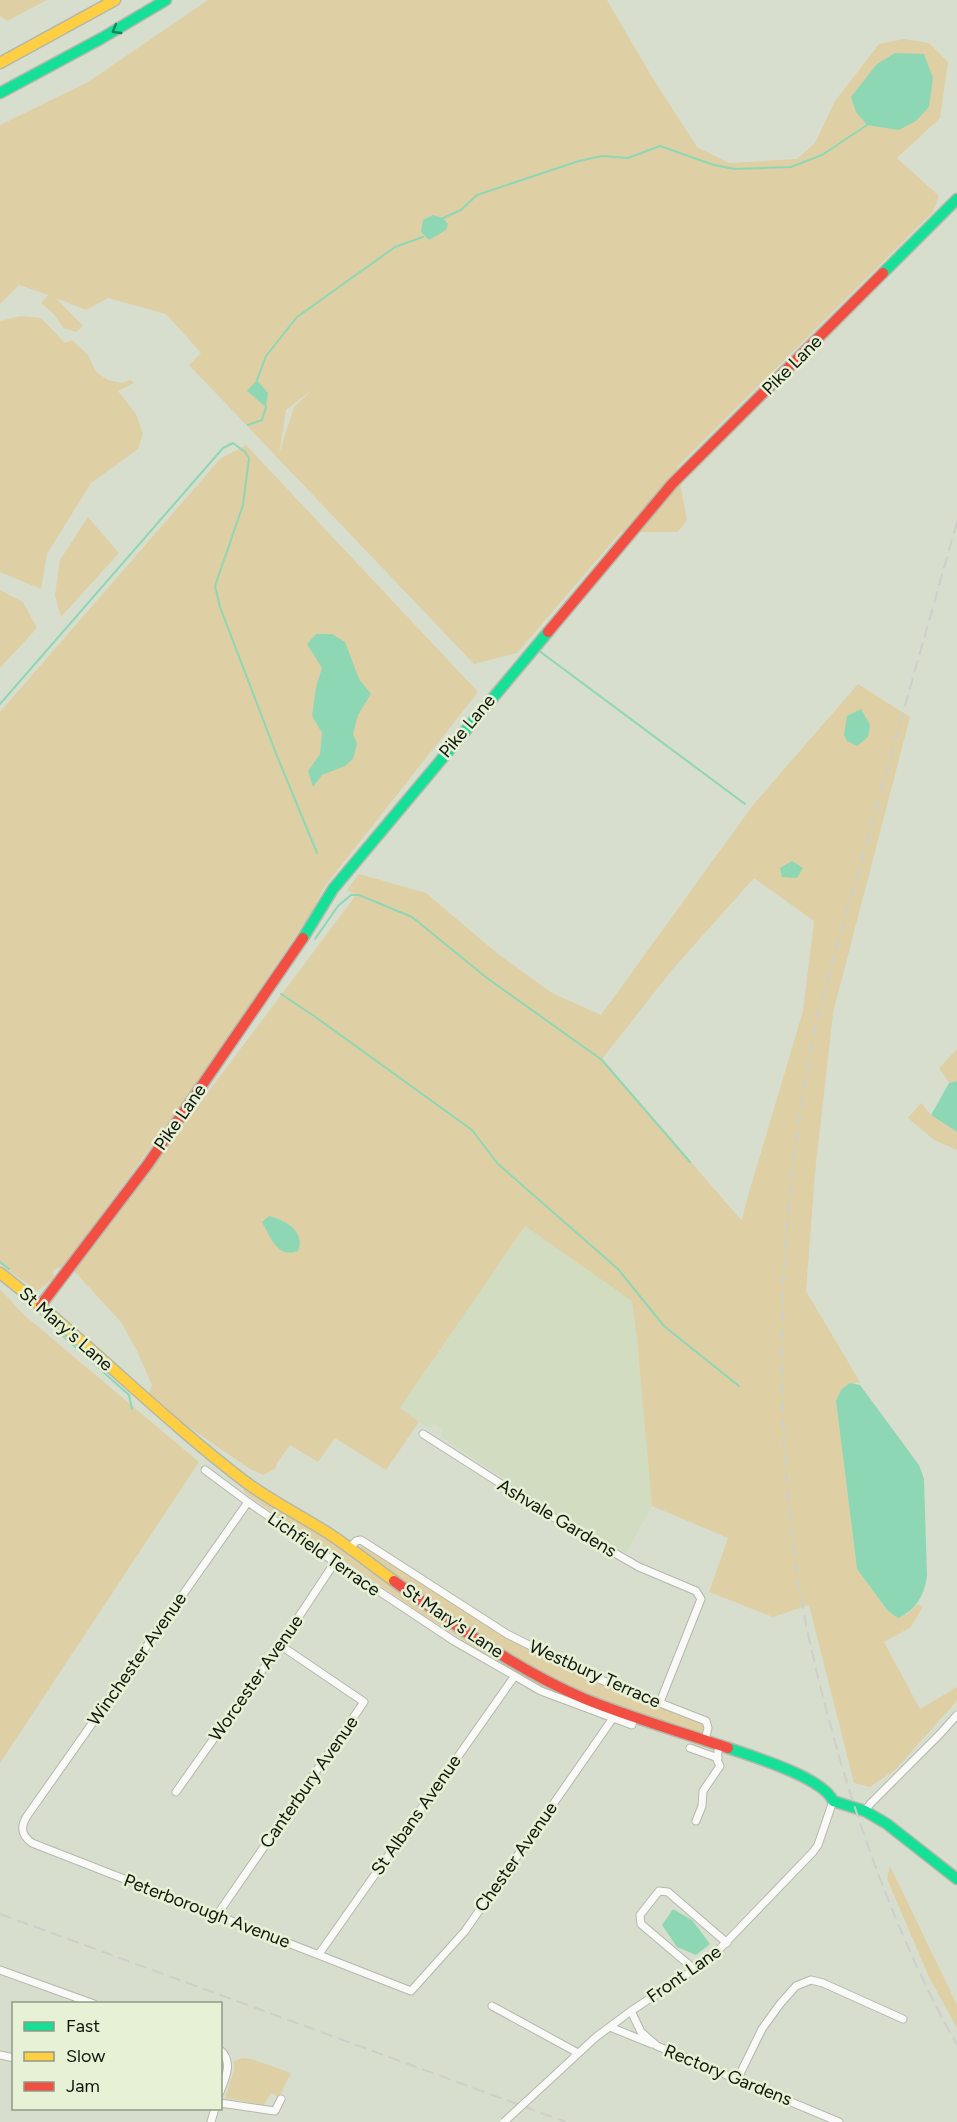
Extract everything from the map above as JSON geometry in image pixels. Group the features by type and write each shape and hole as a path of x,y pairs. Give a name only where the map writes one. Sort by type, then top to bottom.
{"main road":[{"path":"0,63 115,0"},
{"path":"0,93 102,38 166,0"},
{"name":"Pike Lane","path":"41,1305 192,1102 322,909 333,889 433,767 672,484 957,199"},
{"name":"St Mary's Lane","path":"0,1273 41,1305 160,1411 243,1480 350,1548 414,1596 506,1657 584,1698 791,1771 824,1790 833,1801 866,1811 887,1824 957,1879"}],"street":[{"name":"Ashvale Gardens","path":"423,1434 564,1524 639,1567 696,1591 701,1599 660,1702"},
{"name":"Lichfield Terrace","path":"205,1470 405,1610 514,1677 562,1700 632,1725 634,1717"},
{"path":"235,1493 243,1480"},
{"name":"Winchester Avenue","path":"27,1816 248,1502"},
{"name":"Westbury Terrace","path":"350,1548 356,1541 361,1540 507,1634 591,1676 706,1722 708,1728 705,1740"},
{"name":"Worcester Avenue","path":"176,1792 280,1645 335,1562"},
{"name":"Canterbury Avenue","path":"216,1915 364,1702 280,1645"},
{"name":"St Albans Avenue","path":"319,1954 514,1677"},
{"path":"866,1811 870,1804 957,1715"},
{"name":"Chester Avenue","path":"411,1991 465,1931 613,1718"},
{"path":"696,1821 702,1806 703,1791 720,1766 717,1758 719,1744"},
{"path":"690,1748 717,1758"},
{"name":"Front Lane","path":"504,2122 578,2053 610,2027 710,1959 727,1943 813,1852 818,1845 833,1801"},
{"name":"Peterborough Avenue","path":"27,1816 22,1830 25,1837 32,1843 411,1991"},
{"path":"694,1969 641,1924 640,1915 659,1891 668,1892 727,1943"},
{"path":"0,1970 89,2002"},
{"path":"738,2078 762,2029 780,2004 796,1986 812,1980 903,2019"},
{"path":"492,2006 578,2053"},
{"name":"Rectory Gardens","path":"631,2011 641,2032 657,2046 839,2122"},
{"path":"610,2027 657,2046"},
{"path":"222,2052 229,2063 222,2086"},
{"path":"222,2103 275,2111 281,2099"}],"shaded area":[{"path":"0,0 47,0 7,21 0,16"},
{"path":"208,0 607,0 652,77 697,147 729,163 797,159 815,143 835,101 879,44 904,39 929,43 948,62 940,118 897,158 939,196 933,212 677,467 687,520 678,532 621,532 517,653 474,664 189,365 201,353 166,314 108,298 86,310 56,298 83,326 76,332 63,328 54,314 41,303 48,295 19,285 0,304 0,125 88,82","holes":["313,389 294,407 279,454 286,410"]},
{"path":"895,53 924,54 933,78 929,107 916,121 899,130 867,125 856,112 851,97 877,64"},
{"path":"433,215 443,218 448,224 446,230 429,240 421,232 423,220"},
{"path":"21,316 41,318 65,343 72,340 88,355 96,372 108,380 122,383 130,380 134,383 118,391 136,414 143,434 138,449 91,483 47,554 41,589 0,572 0,321"},
{"path":"257,380 268,393 266,407 247,391"},
{"path":"246,445 478,692 325,886 311,913 188,1097 62,1268 53,1271 54,1278 37,1291 0,1264 0,712 220,459"},
{"path":"88,517 119,553 61,617 55,595 60,560"},
{"path":"0,590 23,602 37,628 0,668"},
{"path":"316,634 332,634 345,642 359,679 371,694 358,715 353,734 357,744 353,759 345,766 322,775 313,787 308,771 320,754 322,733 312,716 316,687 322,668 307,644"},
{"path":"858,684 910,717 833,1013 815,1173 806,1291 860,1382 845,1388 836,1401 857,1569 888,1611 906,1615 917,1605 923,1606 911,1627 884,1642 920,1709 957,1687 957,1700 896,1769 870,1787 854,1783 809,1605 773,1617 709,1592 728,1538 652,1506 632,1301 525,1226 400,1408 419,1422 386,1470 335,1438 318,1462 290,1445 276,1468 263,1475 250,1469 177,1419 148,1395 152,1385 121,1322 74,1271 356,895 347,890 359,874 426,893 498,954 552,993 601,1015 753,805","holes":["754,878 814,921 803,1011 742,1221 602,1059 672,970"]},
{"path":"861,709 870,725 868,737 857,746 847,741 844,735 847,716"},
{"path":"792,861 803,868 797,878 782,877 780,868"},
{"path":"957,1049 957,1081 949,1083 939,1068"},
{"path":"957,1081 957,1132 931,1115 949,1083"},
{"path":"921,1103 931,1115 957,1132 957,1150 934,1140 908,1118"},
{"path":"269,1216 281,1220 297,1232 300,1244 298,1251 285,1252 276,1245 262,1222"},
{"path":"525,1226 632,1301 652,1506 626,1553 567,1520 441,1437 443,1430 434,1424 429,1429 400,1408"},
{"path":"0,1289 23,1314 199,1462 0,1763"},
{"path":"850,1383 860,1385 919,1465 924,1479 927,1576 918,1602 910,1611 898,1618 888,1611 857,1569 836,1401 841,1390"},
{"path":"245,1488 346,1550 478,1645 544,1686 543,1688 425,1616 245,1493 243,1490"},
{"path":"364,1545 507,1637 576,1673 700,1721 704,1726 702,1732 696,1735 596,1698 539,1672 491,1643 360,1551"},
{"path":"890,1866 957,2005 957,2028 929,1977 887,1879"},
{"path":"673,1909 692,1920 710,1944 696,1955 677,1947 662,1925"},
{"path":"243,2058 291,2073 279,2097 271,2093 264,2105 225,2098 234,2070 234,2061"}],"waterway":[{"path":"443,218 461,210 477,195 579,161 602,156 628,158 660,146 714,165 735,169 791,167 822,155 867,125"},
{"path":"257,380 266,356 297,317 395,247 423,237"},
{"path":"248,425 262,420 266,407"},
{"path":"0,704 223,448 233,443 249,458 243,505 215,586 220,607 317,853"},
{"path":"538,650 745,804"},
{"path":"315,939 338,906 351,895 359,895 412,917 487,978 602,1060 690,1162"},
{"path":"281,994 472,1130 498,1164 618,1269 664,1326 739,1386"},
{"path":"0,1262 9,1269"},
{"path":"42,1317 129,1395 132,1409"}],"railway":[{"path":"957,522 819,1010 795,1146 783,1283 782,1352 783,1421 795,1559 803,1611 820,1687 841,1763 877,1871 922,1977 957,2045"},
{"path":"0,1914 566,2122"}],"traffic: fast":[{"path":"0,93 102,38 166,0"},
{"path":"883,273 957,199"},
{"path":"303,938 333,889 548,632"},
{"path":"728,1748 802,1776 827,1792 833,1801 865,1811 887,1824 957,1879"}],"traffic: slow":[{"path":"0,63 115,0"},
{"path":"0,1273 243,1480 328,1533 394,1581"}],"traffic: jam":[{"path":"548,632 672,484 883,273"},
{"path":"41,1305 148,1164 303,938"},
{"path":"394,1581 487,1646 535,1675 585,1699 728,1748"}]}
